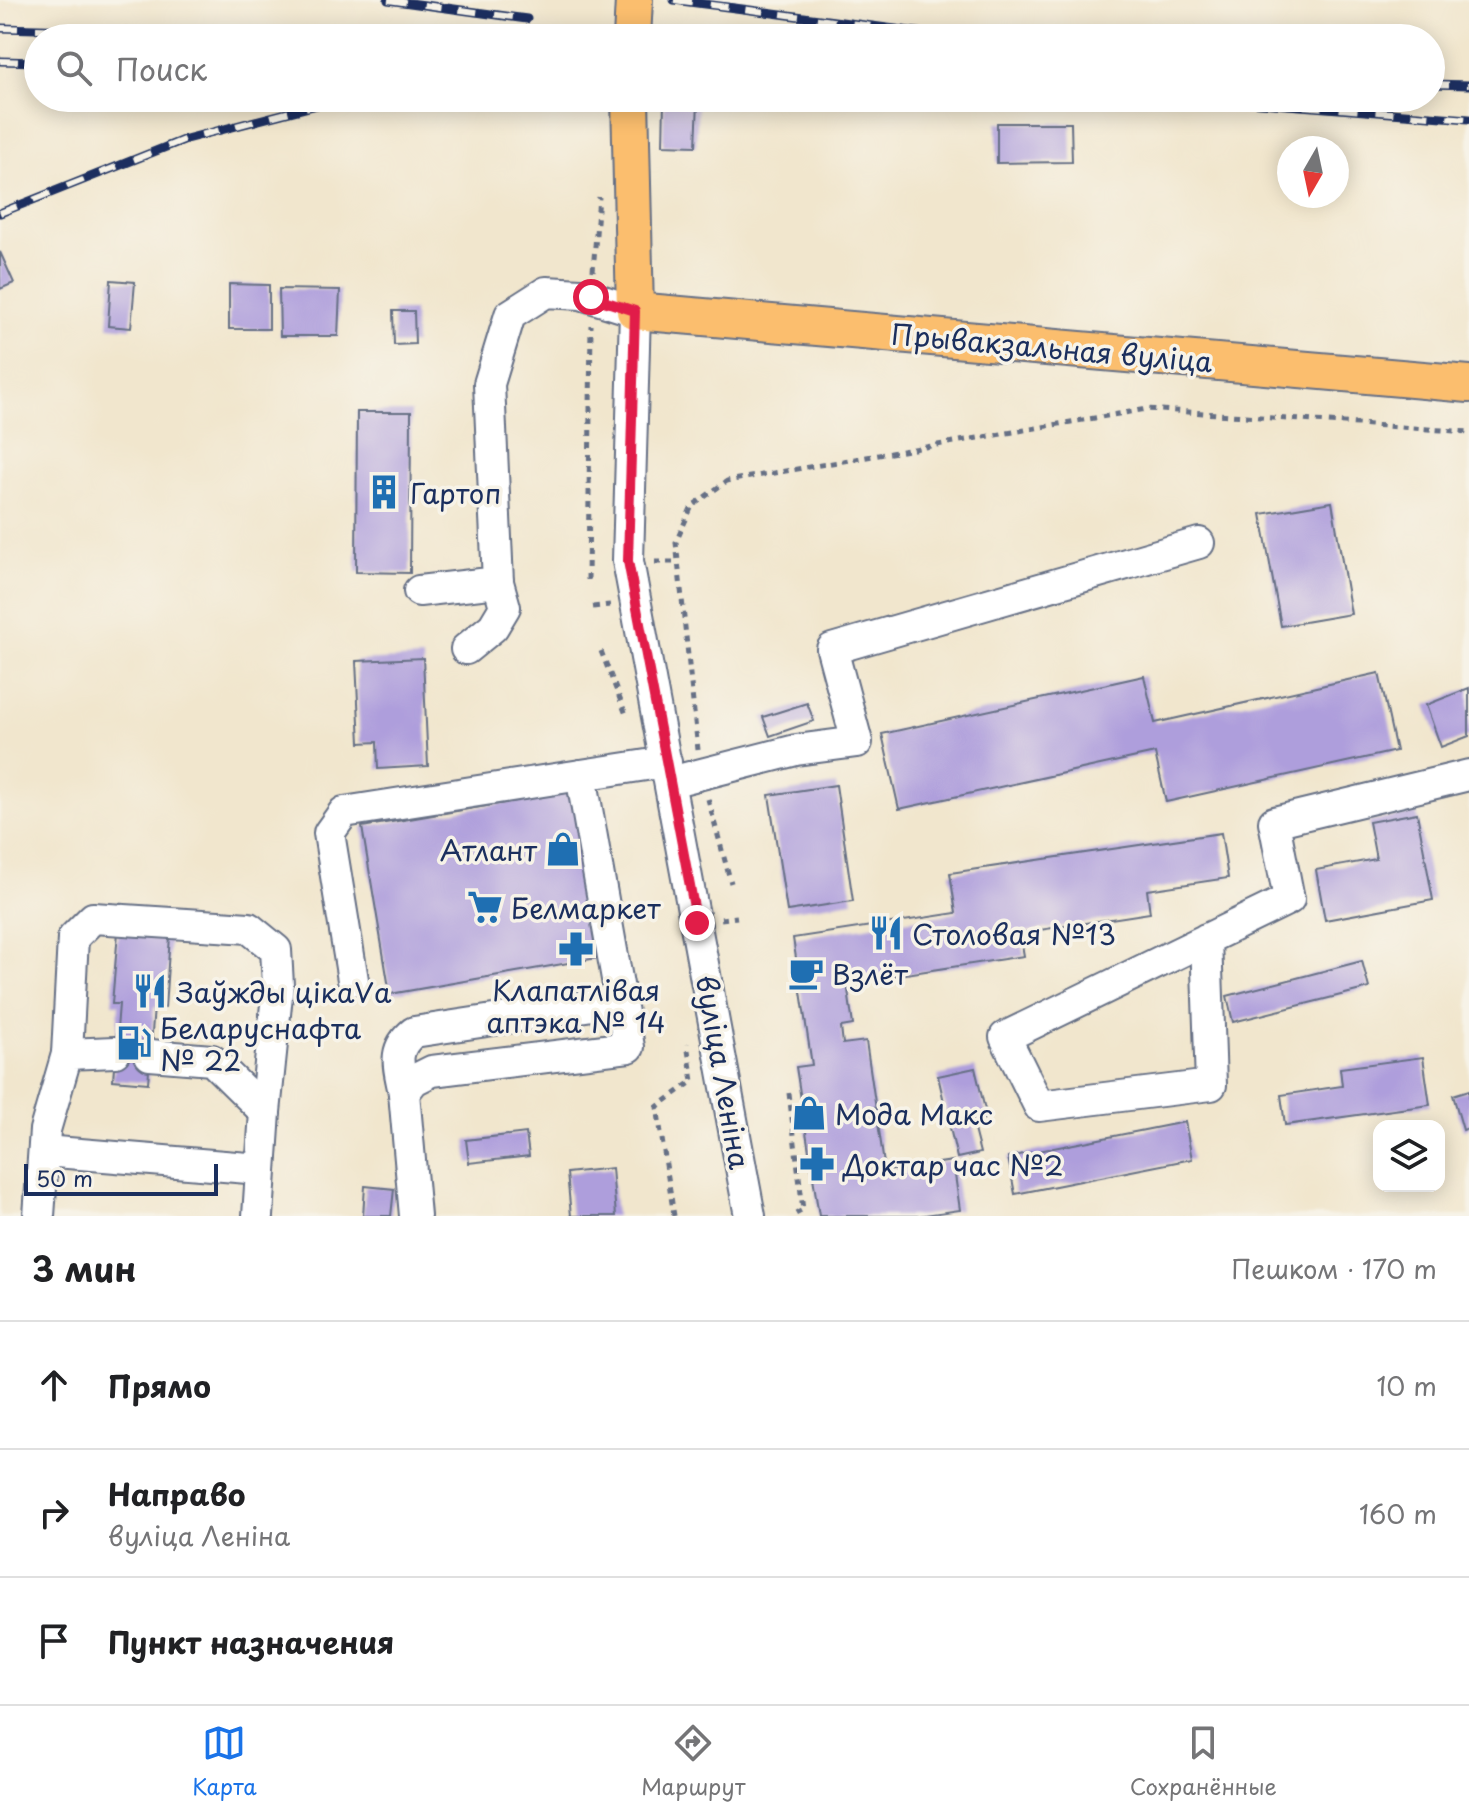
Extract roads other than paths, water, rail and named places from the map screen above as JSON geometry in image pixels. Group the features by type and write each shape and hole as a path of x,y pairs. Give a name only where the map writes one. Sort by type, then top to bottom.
{"main road":[{"path":"633,24 634,0"},
{"path":"630,112 635,311"},
{"name":"Прывакзальная вуліца","path":"635,311 1469,384"}],"street":[{"path":"466,649 493,627 505,607 498,582 489,384 510,315 546,292 581,294 635,311"},
{"name":"вуліца Леніна","path":"635,311 628,561 659,770 750,1216"},
{"path":"353,980 329,833 344,812 581,775 659,770 701,774 796,750 857,742 832,649 1199,543"},
{"path":"419,591 498,582"},
{"path":"404,1093 414,1080 432,1071 629,1047 581,775"},
{"path":"1206,939 1211,1085 1039,1106 1005,1037 1206,939 1289,899 1274,822 1469,775"},
{"path":"39,1216 45,1130 67,1054 73,938 93,918 249,928 276,950 278,985 258,1216"},
{"path":"415,1216 404,1093 397,1060 402,1042 414,1032 619,1001"},
{"path":"67,1054 115,1052"},
{"path":"150,1055 212,1060 265,1112"},
{"path":"44,1151 260,1169"}],"railway":[{"path":"388,0 527,19"},
{"path":"674,0 857,24"},
{"path":"0,28 24,29"},
{"path":"0,61 24,62"},
{"path":"1445,84 1469,85"},
{"path":"0,213 186,139 290,112"},
{"path":"1378,112 1469,119"}],"place":[{"name":"Гартоп","path":"384,492"},
{"name":"Атлант","path":"563,849"},
{"name":"Белмаркет","path":"485,907"},
{"name":"Столовая №13","path":"886,933"},
{"name":"Клапатлівая аптэка № 14","path":"576,949"},
{"name":"Взлёт","path":"806,973"},
{"name":"Заўжды цікаVа","path":"150,991"},
{"name":"Беларуснафта № 22","path":"134,1043"},
{"name":"Мода Макс","path":"809,1113"},
{"name":"Доктар час №2","path":"817,1164"}]}
